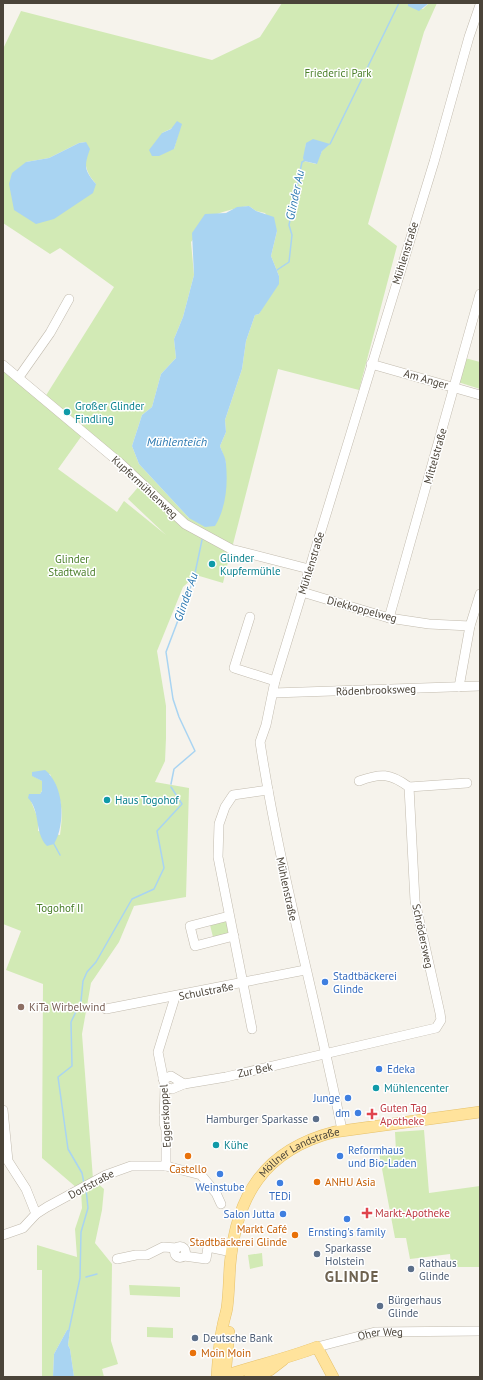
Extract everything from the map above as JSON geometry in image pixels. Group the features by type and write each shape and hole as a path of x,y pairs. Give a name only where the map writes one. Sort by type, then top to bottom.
{"main road":[{"name":"Möllner Landstraße","path":"222,1377 230,1327 227,1310 232,1252 237,1224 243,1205 254,1183 268,1165 280,1155 311,1139 342,1130 480,1112"},
{"name":"Oher Weg","path":"222,1377 268,1361 284,1359 317,1347"},
{"path":"317,1347 333,1377"},
{"name":"Oher Weg","path":"250,1377 270,1370 284,1359"}],"street":[{"name":"Mühlenstraße","path":"342,1130 327,1055 305,970 284,874 260,742 275,681 434,162 469,36 480,5"},
{"name":"Mittelstraße","path":"389,618 480,294"},
{"path":"19,377 50,333 69,299"},
{"name":"Am Anger","path":"371,364 480,395"},
{"name":"Kupfermühlenweg","path":"3,365 120,463 185,524 231,549 309,569"},
{"name":"Diekkoppelweg","path":"302,592 389,618 429,624 470,626"},
{"path":"459,687 470,626 480,594"},
{"path":"250,617 234,668 275,681"},
{"name":"Rödenbrooksweg","path":"273,693 480,686"},
{"path":"359,781 383,776 396,777 409,787 467,783"},
{"name":"Schrödersweg","path":"327,1055 430,1030 439,1025 440,1013 415,901 409,787"},
{"path":"252,1029 218,857 219,824 225,807 234,795 268,790"},
{"path":"229,916 190,926 195,946 234,936"},
{"name":"Schulstraße","path":"106,1009 175,997 305,970"},
{"name":"Eggerskoppel","path":"166,1166 167,1141 163,1110 164,1083 158,1052 175,997"},
{"name":"Zur Bek","path":"164,1083 172,1089 184,1084 226,1077 327,1055"},
{"path":"3,1110 8,1161 26,1189 36,1214"},
{"name":"Dorfstraße","path":"3,1235 24,1228 36,1214 106,1175 131,1166 145,1164 166,1166 201,1175 216,1193 221,1204"},
{"path":"117,1259 136,1255 147,1255 163,1247 183,1248 186,1253 184,1256 206,1259 208,1247 232,1252"},
{"name":"Oher Weg","path":"317,1347 375,1332 480,1331"}],"green space":[{"name":"Friederici Park","path":"282,3 408,3 409,6 423,9 429,3 437,3 424,32 368,224 397,246 359,390 278,369 232,548 185,522 45,397 114,287 60,248 50,254 3,223 3,49 21,11 212,60 260,37","holes":["181,124 174,149 162,133","86,142 85,154 87,169 96,184 26,162 49,158 79,143","306,143 322,151 316,164 304,161","249,206 256,211 265,213 277,231 271,256 279,276 259,314 255,315 246,341 242,369 225,420 226,432 220,446 226,463 189,518 139,464 132,446 142,415 152,407 161,374 176,358 174,339 183,317 194,275 191,242 215,215"]},
{"path":"465,358 480,362 480,389 458,382"},
{"path":"3,368 83,434 58,469 117,512 124,501 166,535 128,499 140,485 185,524 231,549 223,583 196,575 183,587 157,651 166,706 166,738 165,761 155,782 189,788 186,897 134,906 119,942 91,983 82,1034 93,1179 77,1188 42,1158 43,984 6,970 21,931 3,924","holes":["50,774 61,803 62,817 60,835 38,831 38,819 31,801 35,794 40,794 42,791 42,781 33,776"]},
{"path":"229,916 234,936 214,941 209,921"},
{"path":"424,1130 429,1193 480,1186 480,1267 451,1267 450,1254 410,1259 406,1238 395,1238 379,1153 396,1151 395,1132"},
{"path":"96,1182 104,1189 102,1210 95,1243 112,1264 111,1341 118,1364 102,1369 104,1377 74,1377 70,1349 68,1345 70,1330 67,1330 54,1354 53,1377 42,1377 42,1270 37,1270 37,1245 77,1257 75,1229 82,1208 81,1191"},
{"path":"262,1253 263,1266 250,1269 248,1255"},
{"path":"129,1285 180,1287 180,1297 130,1295"},
{"path":"147,1327 173,1328 173,1338 147,1337"}],"water":[{"path":"408,3 429,3 419,11 408,6"},
{"path":"177,121 182,124 174,149 159,156 152,156 149,150 162,133 171,129"},
{"path":"313,139 330,144 322,151 317,164 304,161 303,158 306,143"},
{"path":"86,142 90,149 86,168 96,184 93,193 54,219 36,224 14,210 9,184 12,173 26,162 49,158 79,143"},
{"name":"Mühlenteich","path":"249,206 256,211 274,217 277,231 271,256 279,276 279,284 259,314 255,315 246,341 242,369 225,420 226,432 220,446 227,472 224,504 215,526 205,527 189,518 139,464 132,446 142,415 152,407 161,374 176,358 174,339 183,317 194,275 192,233 205,214 226,213 237,207"},
{"path":"45,770 56,785 61,805 58,836 54,844 47,846 40,835 35,809 28,798 29,794 40,794 42,791 42,781 32,776 32,772"},
{"path":"67,1330 70,1330 68,1345 70,1349 74,1377 53,1377 54,1354"}],"waterway":[{"name":"Glinder Au","path":"330,144 399,3"},
{"name":"Glinder Au","path":"277,270 289,262 292,235 289,225 302,162 304,161"},
{"path":"171,784 174,769 195,751 179,717 173,699 166,652 194,578 202,540"},
{"path":"84,1183 82,1173 68,1149 58,1077 72,1066 71,1022 81,1001 83,981 87,972 96,962 132,899 154,889 164,868 157,831 182,804 171,787"},
{"path":"54,844 60,855"},
{"path":"69,1330 80,1278 81,1232 88,1208 86,1189"},
{"path":"86,1277 97,1274"}],"place":[{"name":"Großer Glinder Findling","path":"67,412"},
{"name":"Glinder Kupfermühle","path":"212,564"},
{"name":"Haus Togohof","path":"107,800"},
{"name":"Stadtbäckerei Glinde","path":"325,982"},
{"name":"KiTa Wirbelwind","path":"21,1007"},
{"name":"Edeka","path":"379,1069"},
{"name":"Mühlencenter","path":"376,1088"},
{"name":"Junge","path":"348,1098"},
{"name":"dm","path":"358,1113"},
{"name":"Guten Tag Apotheke","path":"372,1114"},
{"name":"Hamburger Sparkasse","path":"316,1119"},
{"name":"Kühe","path":"216,1145"},
{"name":"Castello","path":"188,1156"},
{"name":"Reformhaus und Bio-Laden","path":"340,1156"},
{"name":"Weinstube","path":"220,1174"},
{"name":"ANHU Asia","path":"317,1182"},
{"name":"TEDi","path":"280,1183"},
{"name":"Markt-Apotheke","path":"367,1213"},
{"name":"Salon Jutta","path":"283,1214"},
{"name":"Ernsting's family","path":"347,1219"},
{"name":"Markt Café Stadtbäckerei Glinde","path":"295,1235"},
{"name":"Sparkasse Holstein","path":"317,1254"},
{"name":"Rathaus Glinde","path":"411,1269"},
{"name":"Bürgerhaus Glinde","path":"380,1306"},
{"name":"Deutsche Bank","path":"195,1338"},
{"name":"Moin Moin","path":"193,1353"}],"district":[{"name":"GLINDE","path":"352,1277"}],"park label":[{"name":"Glinder Stadtwald","path":"72,565"},
{"name":"Togohof II","path":"60,908"}]}
